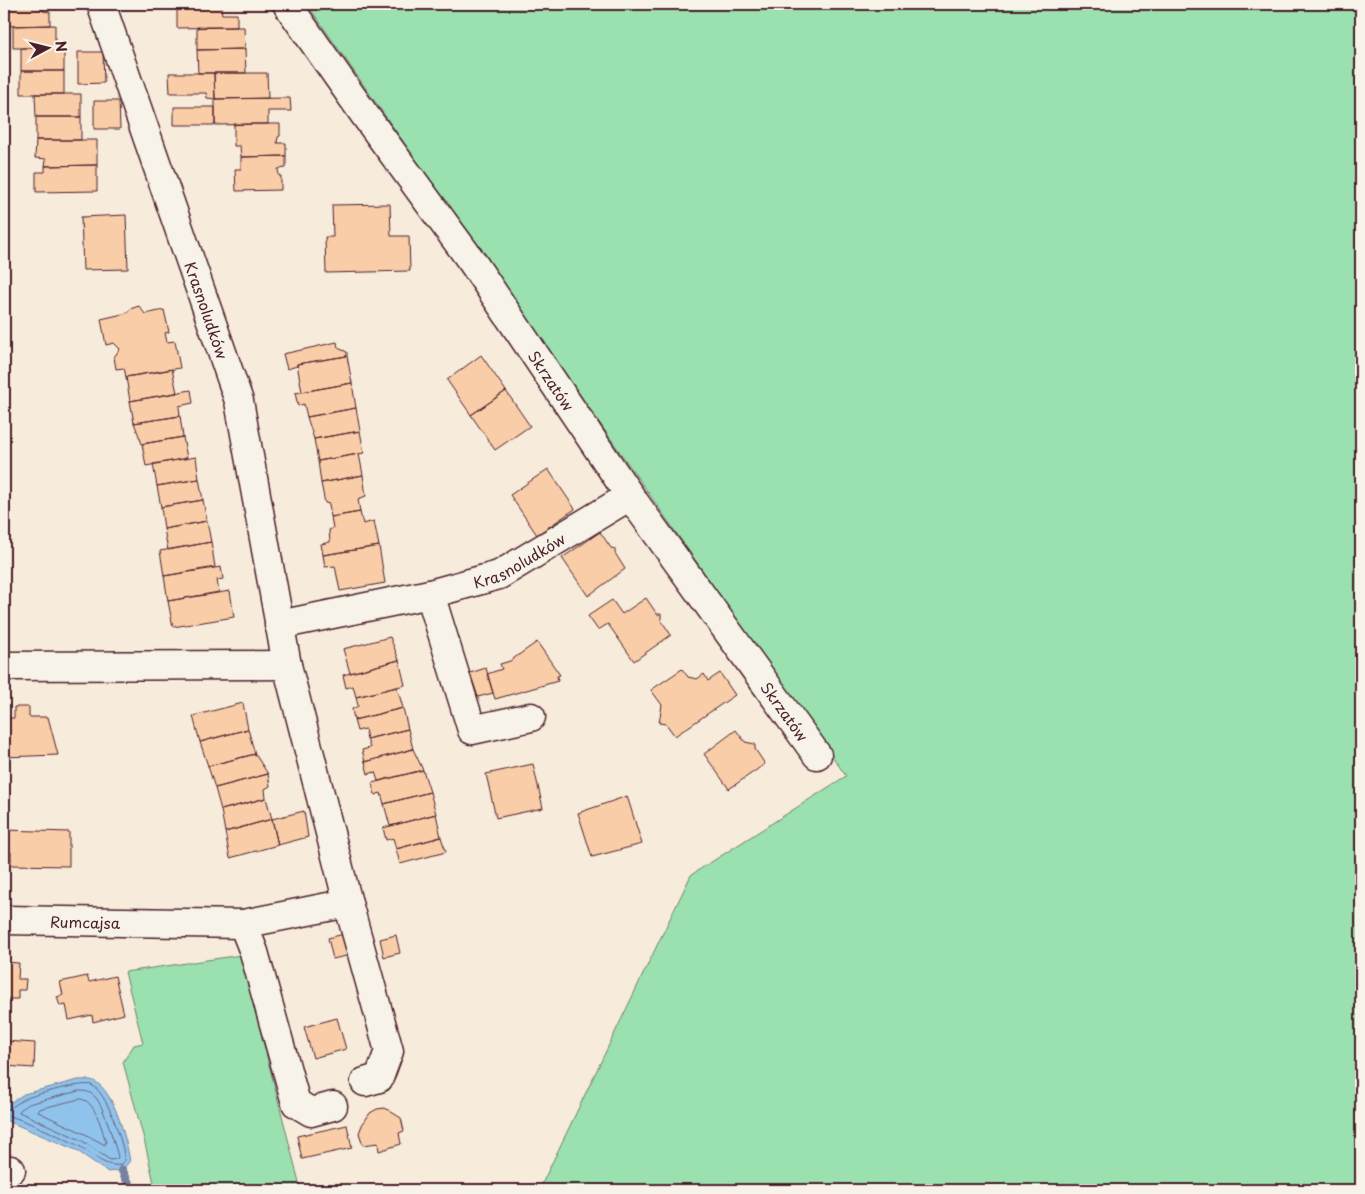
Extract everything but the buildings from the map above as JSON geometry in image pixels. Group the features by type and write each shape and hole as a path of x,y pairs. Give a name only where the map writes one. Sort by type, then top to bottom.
{"street":[{"name":"Krasnoludków","path":"101,4 239,402 287,665 388,1052 380,1078 365,1082"},
{"name":"Skrzatów","path":"287,4 364,114 473,263 630,496 817,755"},
{"name":"Krasnoludków","path":"279,625 430,594 499,575 630,496"},
{"path":"430,594 472,730 531,717"},
{"path":"4,666 287,665"},
{"name":"Rumcajsa","path":"4,920 243,924 348,903"},
{"path":"243,924 254,952 296,1103 311,1112 333,1106"}],"green space":[{"path":"307,4 1361,4 1361,1190 539,1190 691,875 846,776"},
{"path":"241,955 301,1190 163,1190 154,1183 123,1062 134,1045 143,1043 125,972"}],"water":[{"path":"78,1080 94,1081 108,1095 114,1105 126,1141 130,1161 122,1170 108,1172 76,1150 5,1120 5,1106 24,1094"}],"waterway":[{"path":"122,1170 132,1190"}]}
